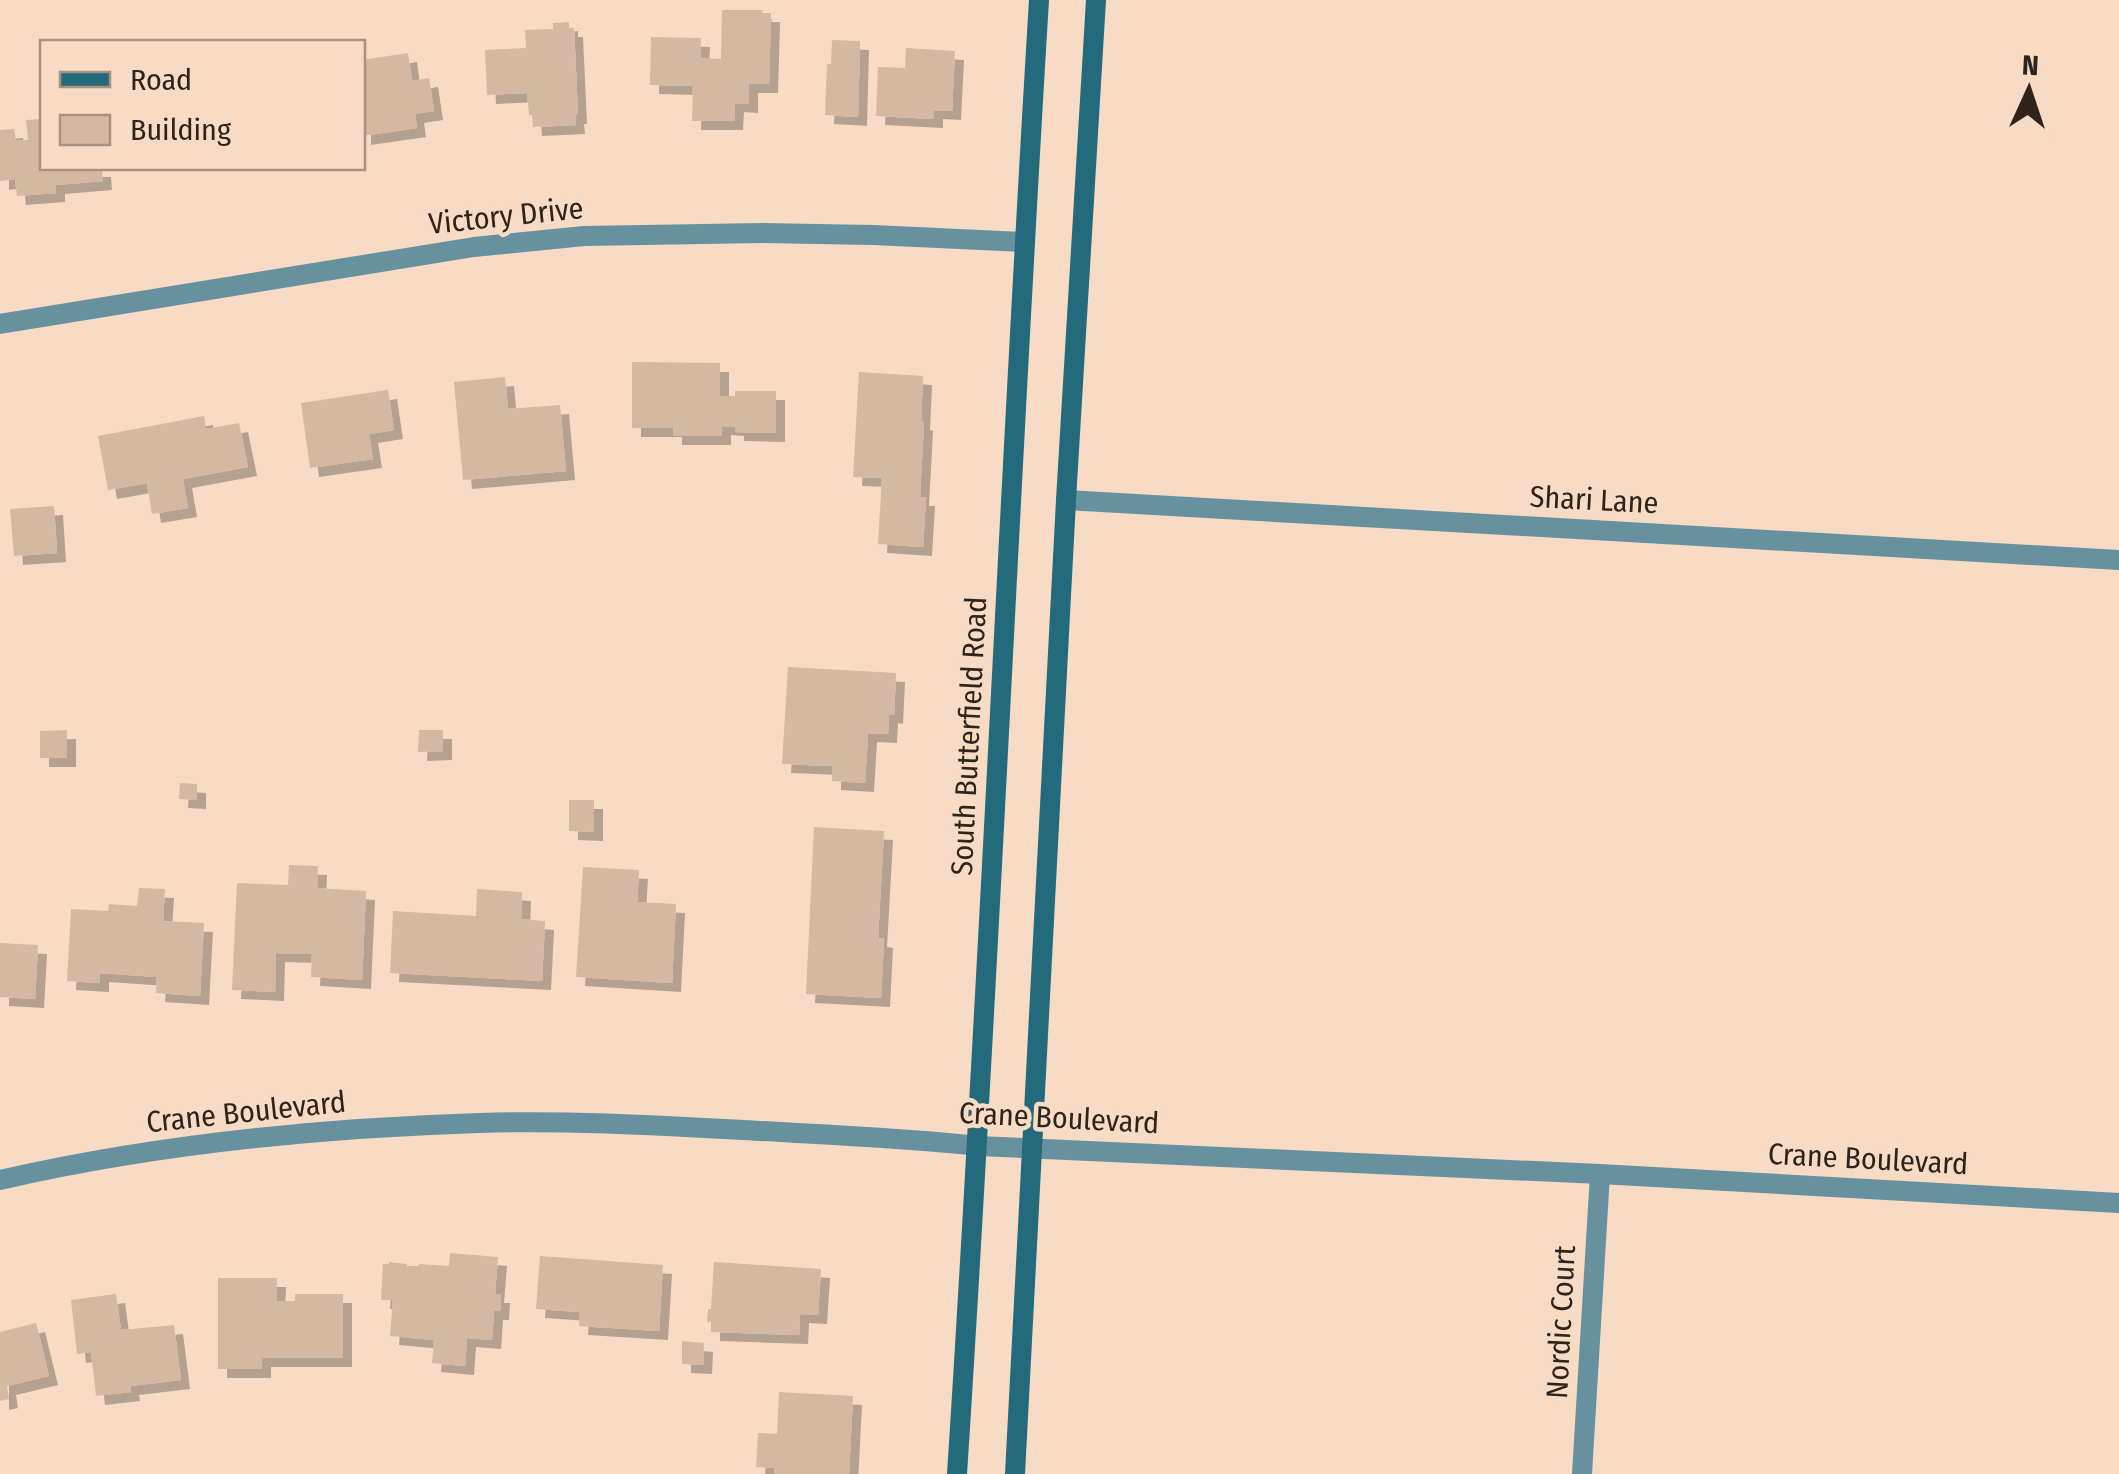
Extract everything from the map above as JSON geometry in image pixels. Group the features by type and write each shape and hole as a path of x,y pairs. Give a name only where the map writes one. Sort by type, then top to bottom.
{"main road":[{"name":"South Butterfield Road","path":"957,1474 1039,0"},
{"path":"1015,1474 1096,0"}],"street":[{"name":"Victory Drive","path":"0,324 474,247 584,236 799,234 1024,242"},
{"name":"Shari Lane","path":"1066,500 2119,560"},
{"name":"Crane Boulevard","path":"0,1180 70,1164 260,1136 482,1123 672,1126 978,1146 1600,1174 2119,1203"},
{"name":"Nordic Court","path":"1582,1474 1600,1174"}],"building":[{"path":"722,10 771,13 769,84 749,84 749,104 735,103 734,121 692,121 693,86 650,85 651,37 701,38 700,58 721,59"},
{"path":"569,22 569,28 574,28 576,125 533,127 527,93 487,95 485,50 526,48 525,30 553,29 553,23"},
{"path":"832,40 860,41 858,117 825,115"},
{"path":"906,48 955,51 952,111 934,110 934,119 876,116 878,67 905,68"},
{"path":"408,53 412,81 429,78 434,111 415,114 417,128 365,136 365,60"},
{"path":"40,119 40,170 102,170 103,181 56,185 56,193 17,196 15,179 0,181 0,130 14,129 16,141 28,140 26,120"},
{"path":"632,362 720,363 720,396 735,396 735,391 776,391 776,433 735,432 735,427 722,426 722,436 673,436 673,428 632,428"},
{"path":"859,372 923,376 923,547 878,544 882,478 853,477"},
{"path":"505,377 508,409 560,405 566,471 463,480 454,382"},
{"path":"388,390 394,430 369,434 373,459 310,468 301,403"},
{"path":"204,416 206,429 239,423 248,467 183,479 188,508 152,514 147,483 108,490 98,436"},
{"path":"54,506 57,553 14,556 10,509"},
{"path":"788,667 896,673 894,715 889,714 888,734 868,733 865,783 832,781 832,766 782,764"},
{"path":"67,730 67,758 40,758 40,731"},
{"path":"419,730 443,730 443,751 418,752"},
{"path":"180,783 197,784 197,800 179,799"},
{"path":"569,800 594,800 594,832 569,831"},
{"path":"814,827 884,831 878,938 884,939 881,998 806,994"},
{"path":"289,865 318,866 317,888 366,891 362,980 311,977 312,954 276,953 275,992 232,990 237,883 288,885"},
{"path":"583,867 639,870 637,902 676,904 672,983 576,977"},
{"path":"139,888 165,889 163,921 204,923 200,996 156,993 157,977 100,973 100,983 67,981 71,909 108,911 109,904 137,906"},
{"path":"477,889 522,892 521,919 545,921 542,981 390,973 393,911 476,916"},
{"path":"0,943 38,945 35,999 0,997"},
{"path":"450,1253 498,1257 495,1294 501,1294 500,1311 494,1311 492,1340 467,1338 465,1366 432,1363 434,1340 390,1336 393,1300 381,1300 383,1264 449,1266"},
{"path":"540,1256 663,1265 659,1331 579,1326 580,1312 536,1309"},
{"path":"714,1262 821,1269 818,1315 800,1314 799,1335 711,1332 711,1322 707,1322"},
{"path":"218,1278 277,1278 276,1301 295,1301 295,1294 343,1294 343,1358 262,1358 262,1369 218,1369"},
{"path":"116,1294 121,1330 174,1325 181,1380 130,1386 131,1392 96,1396 91,1352 77,1354 71,1300"},
{"path":"36,1323 49,1376 7,1386 9,1399 0,1401 0,1332"},
{"path":"682,1341 704,1343 703,1365 682,1364"},
{"path":"779,1392 853,1396 849,1474 774,1474 774,1468 756,1467 758,1433 777,1434"}]}
